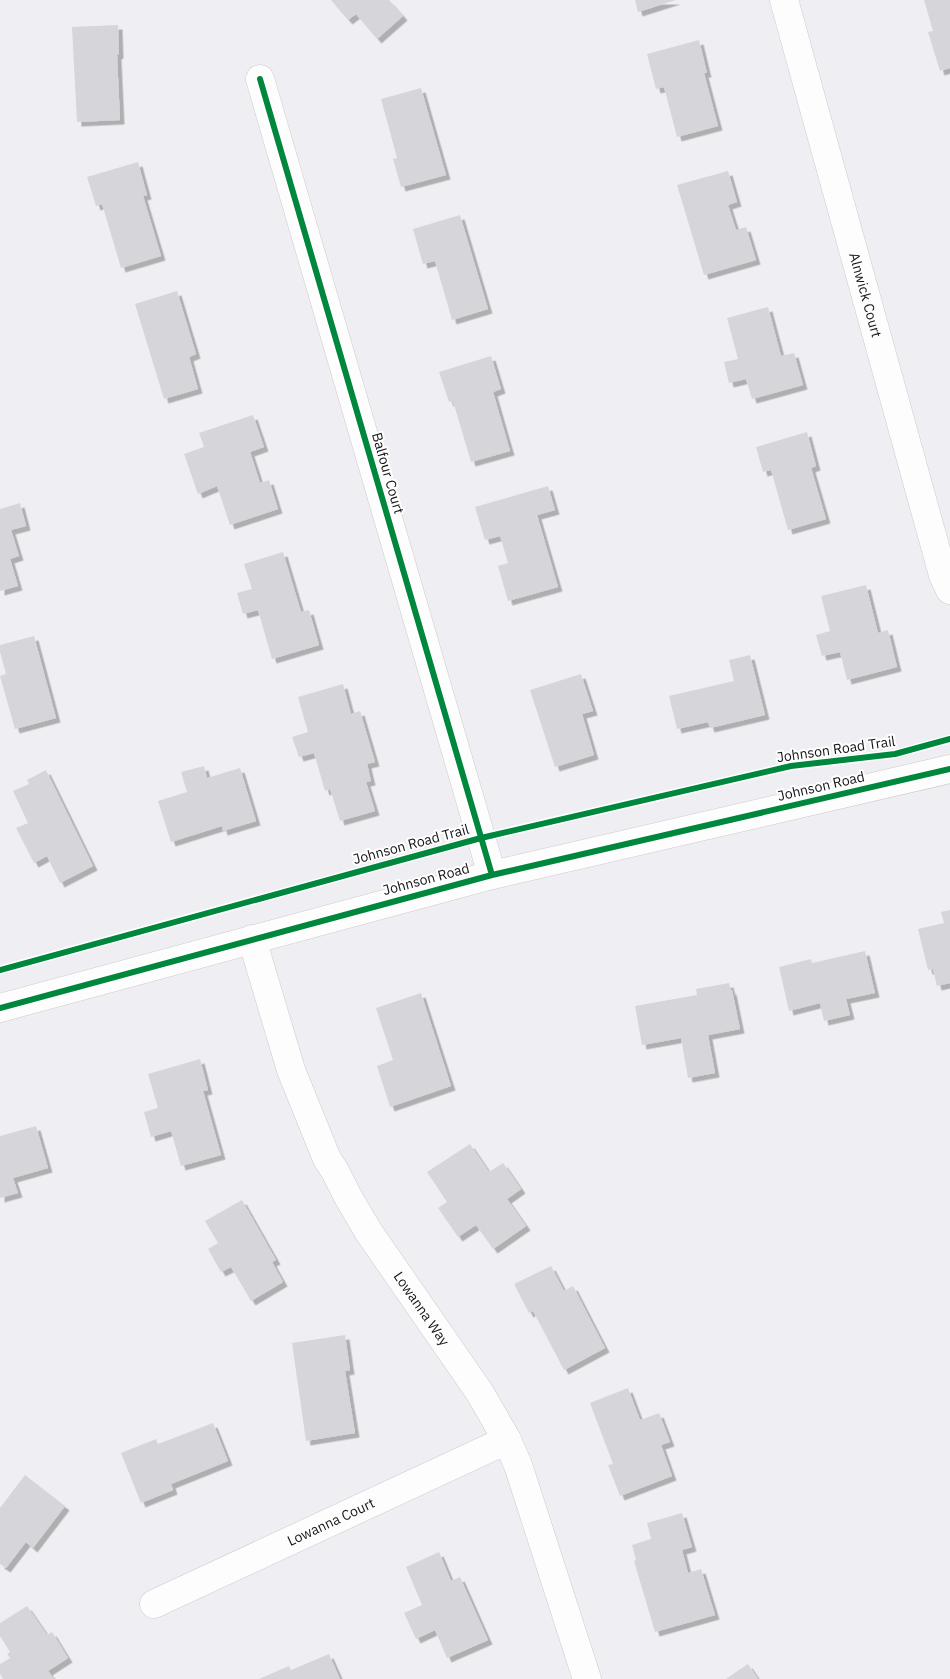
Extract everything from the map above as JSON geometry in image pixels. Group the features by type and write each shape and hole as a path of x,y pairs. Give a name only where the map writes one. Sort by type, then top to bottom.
{"street":[{"name":"Alnwick Court","path":"784,0 943,575 950,590"},
{"name":"Balfour Court","path":"260,78 492,875"},
{"name":"Johnson Road","path":"0,1008 492,875 950,770"},
{"name":"Lowanna Way","path":"252,939 291,1070 327,1159 335,1170 368,1231 480,1393 507,1440 518,1465 587,1679"},
{"name":"Lowanna Court","path":"154,1604 507,1440"}],"building":[{"path":"331,0 389,0 403,16 377,39 356,14 348,20"},
{"path":"635,0 676,0 638,12"},
{"path":"924,0 950,0 950,68 940,71 928,32 933,31"},
{"path":"118,25 119,54 117,55 120,120 77,122 72,27"},
{"path":"699,40 707,73 704,73 718,126 677,137 664,87 656,89 647,54"},
{"path":"421,88 446,175 401,187 393,159 397,158 381,99"},
{"path":"138,162 147,195 143,196 161,256 121,268 102,204 96,206 87,177"},
{"path":"728,171 737,202 728,205 736,230 746,227 756,260 704,275 677,185"},
{"path":"460,215 488,309 452,320 435,261 423,264 413,229"},
{"path":"177,291 196,354 189,357 198,389 164,399 135,304"},
{"path":"768,307 781,356 794,353 803,385 752,399 746,379 729,383 724,362 738,359 727,318"},
{"path":"491,356 501,389 493,392 510,451 471,462 453,401 449,402 439,372"},
{"path":"253,415 264,447 250,452 260,483 269,480 278,509 230,525 217,486 198,494 184,454 204,447 199,433"},
{"path":"807,432 816,466 811,468 826,519 788,530 771,470 763,472 756,447"},
{"path":"548,486 555,510 537,515 558,587 508,601 498,566 508,563 500,536 485,540 475,507"},
{"path":"20,503 26,526 11,530 19,556 10,559 18,586 0,591 0,509"},
{"path":"283,552 301,612 309,610 319,645 272,659 258,610 243,614 237,593 252,589 244,564"},
{"path":"866,585 878,633 888,630 897,667 847,680 840,652 822,656 816,635 830,631 821,596"},
{"path":"34,636 56,718 15,729 0,676 6,674 0,645"},
{"path":"750,655 765,715 710,728 708,722 677,729 669,696 734,681 729,660"},
{"path":"581,674 593,711 582,714 594,755 555,767 530,690"},
{"path":"343,684 351,714 360,711 375,762 367,764 371,781 366,782 375,811 340,821 330,789 325,791 314,753 299,757 292,737 308,732 298,697"},
{"path":"204,766 207,778 240,768 256,821 223,831 222,826 171,842 158,801 187,792 181,772"},
{"path":"46,770 93,866 60,883 47,856 34,863 16,828 28,823 13,791 29,784 27,780"},
{"path":"950,910 950,983 937,986 933,969 928,970 918,929 944,923 941,912"},
{"path":"865,951 875,993 846,999 850,1015 824,1021 820,1003 789,1011 779,967 811,959 812,963"},
{"path":"729,983 740,1029 708,1035 715,1073 688,1078 681,1038 642,1045 635,1006 697,995 696,989"},
{"path":"421,993 451,1086 390,1107 377,1066 393,1060 376,1008"},
{"path":"200,1059 208,1090 203,1091 221,1155 181,1166 171,1131 151,1137 144,1112 158,1108 148,1074"},
{"path":"36,1126 48,1168 13,1178 18,1193 0,1198 0,1136"},
{"path":"470,1144 489,1172 503,1163 521,1189 507,1199 526,1226 493,1249 476,1225 458,1237 438,1208 447,1202 427,1172"},
{"path":"242,1200 276,1260 272,1262 283,1282 251,1301 231,1267 221,1272 208,1249 218,1243 205,1221"},
{"path":"551,1266 564,1291 573,1286 605,1348 564,1370 533,1311 529,1313 514,1284"},
{"path":"345,1335 350,1370 345,1371 355,1433 306,1441 292,1343"},
{"path":"628,1388 640,1420 659,1413 670,1442 661,1445 672,1476 620,1496 608,1465 613,1464 590,1403"},
{"path":"213,1423 228,1461 171,1484 173,1490 141,1503 121,1453 156,1439 158,1444"},
{"path":"25,1475 65,1506 33,1548 26,1542 6,1568 0,1564 0,1508"},
{"path":"682,1513 692,1547 682,1550 688,1573 701,1569 715,1615 655,1632 634,1561 636,1560 632,1545 651,1539 647,1523"},
{"path":"439,1552 451,1581 460,1577 488,1640 447,1658 435,1630 416,1639 404,1613 422,1605 406,1567"},
{"path":"27,1606 47,1635 52,1632 68,1658 48,1671 54,1679 3,1679 0,1674 0,1664 10,1658 7,1654 10,1652 0,1636 0,1623"},
{"path":"329,1654 340,1679 259,1679 289,1666 291,1670"},
{"path":"748,1664 758,1679 726,1679 736,1672"}],"cycle path":[{"name":"Johnson Road Trail","path":"260,79 492,875"},
{"name":"Johnson Road Trail","path":"0,970 481,838 791,766 895,754 950,739"},
{"path":"0,1008 492,875 950,769"}]}
